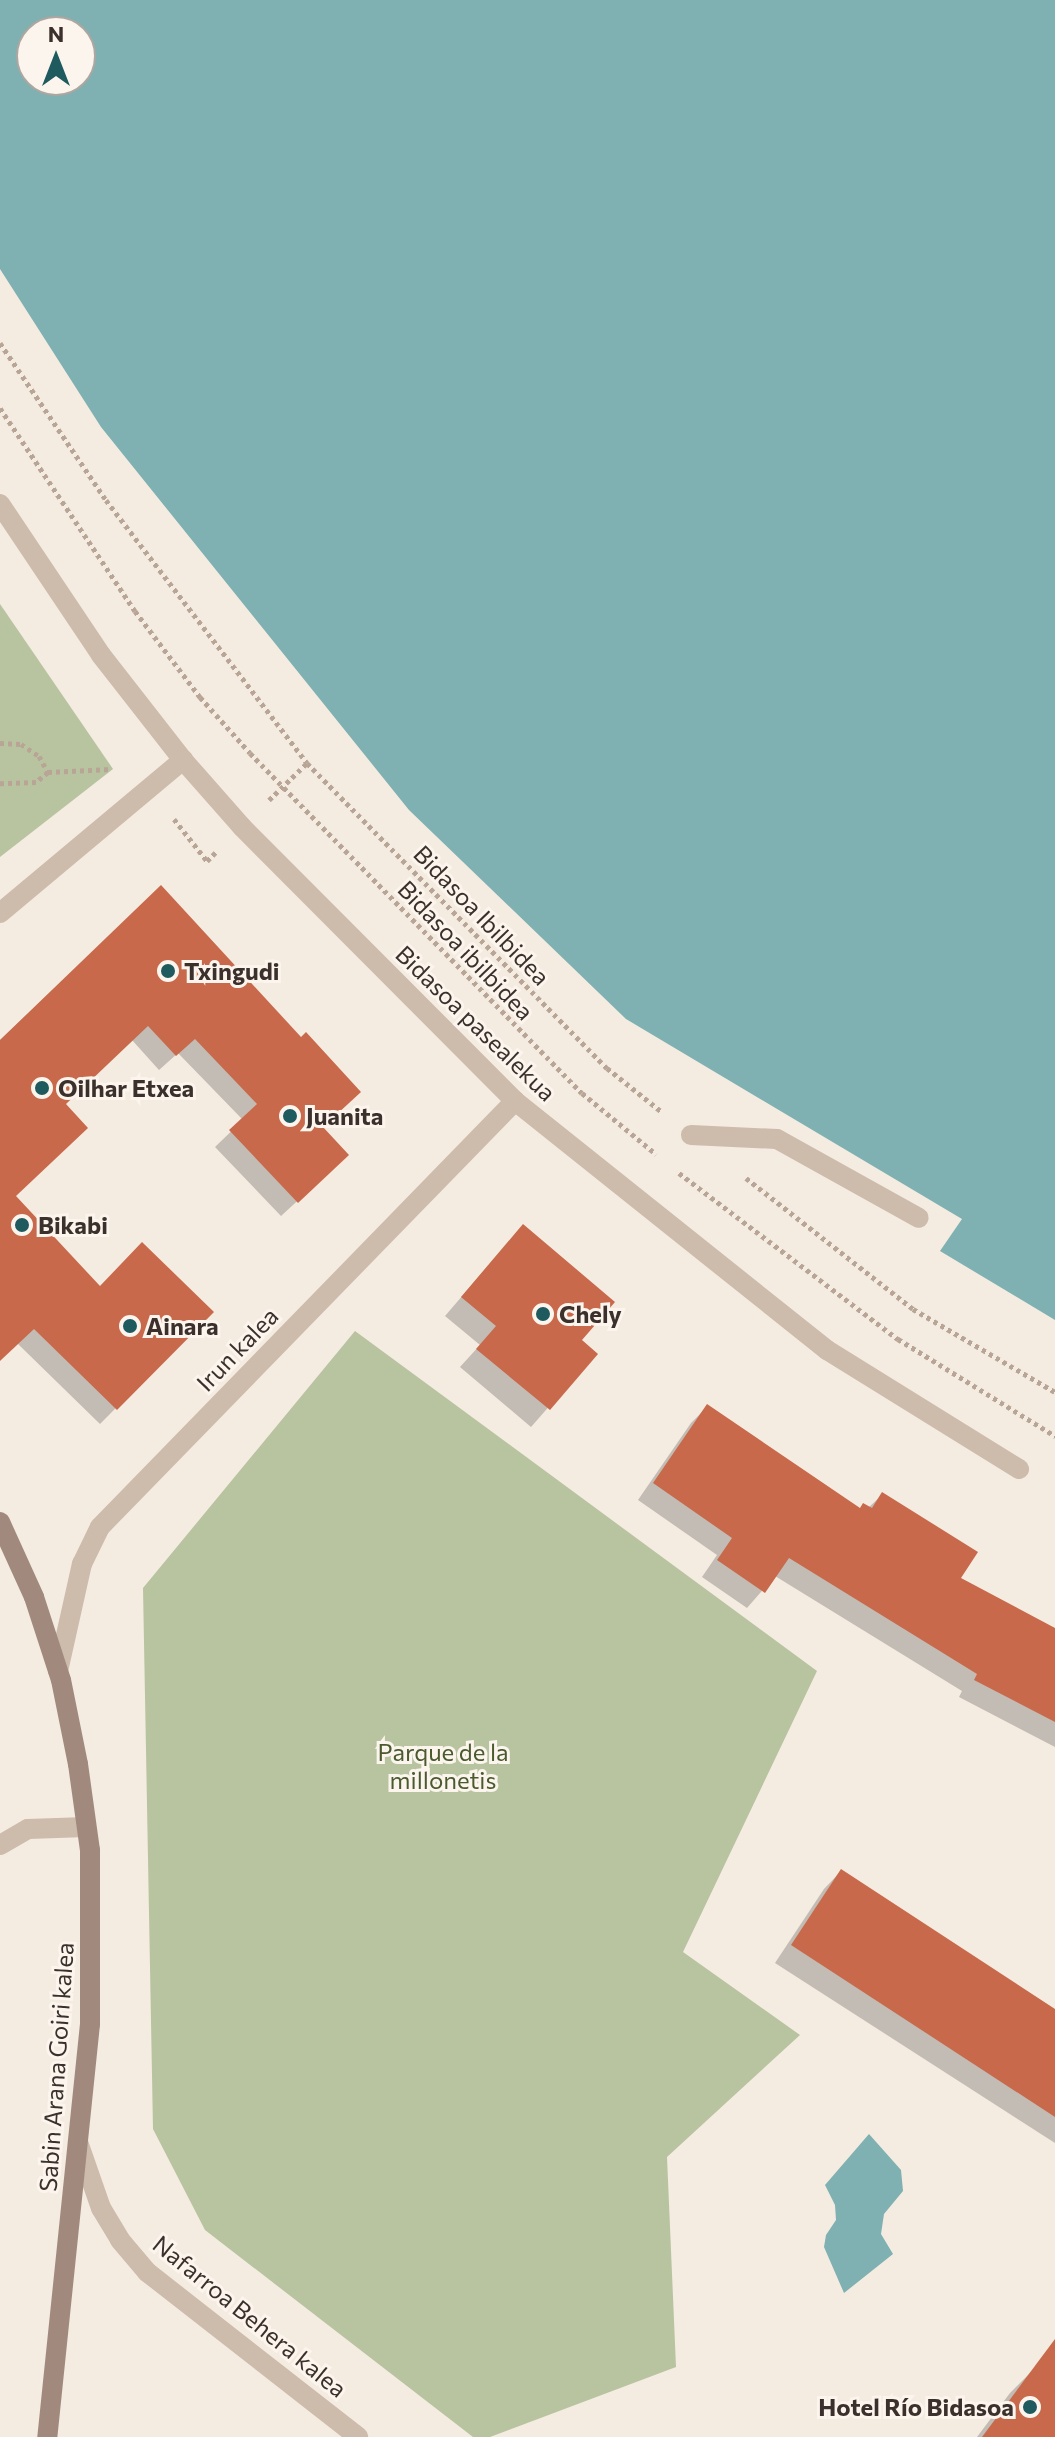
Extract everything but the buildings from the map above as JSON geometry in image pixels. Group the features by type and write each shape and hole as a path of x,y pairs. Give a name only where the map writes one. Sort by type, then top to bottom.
{"street":[{"name":"Bidasoa pasealekua","path":"0,504 101,655 183,760 242,827 515,1101 827,1350 1019,1469"},
{"path":"0,913 183,760"},
{"name":"Irun kalea","path":"58,1671 82,1564 100,1527 515,1101"},
{"path":"691,1135 777,1139 919,1218"},
{"name":"Sabin Arana Goiri kalea","path":"0,1522 34,1597 58,1671 78,1764 86,1827 92,1937 90,2024 47,2437"},
{"path":"0,1845 28,1829 86,1827"},
{"name":"Nafarroa Behera kalea","path":"78,2142 101,2208 120,2240 147,2272 358,2437"}],"path":[{"name":"Bidasoa Ibilbidea","path":"0,343 106,500 307,763 607,1068 913,1309 1055,1392"},
{"name":"Bidasoa ibilbidea","path":"0,408 135,611 240,742 582,1093 664,1161"},
{"path":"0,743 21,744 39,756 48,772 36,782 0,783"},
{"path":"675,1170 898,1339 1055,1436"}],"green space":[{"path":"0,604 113,769 0,857"},
{"name":"Parque de la millonetis","path":"355,1331 817,1671 683,1952 800,2035 667,2157 676,2367 490,2437 473,2437 205,2230 153,2129 143,1588"}],"water":[{"path":"0,0 1055,0 1055,1320 940,1251 962,1219 626,1019 409,810 101,427 0,269"},
{"path":"869,2134 901,2170 903,2191 884,2214 881,2234 893,2254 844,2293 824,2247 826,2235 836,2220 835,2205 825,2185"}],"place":[{"name":"Txingudi","path":"168,971"},
{"name":"Oilhar Etxea","path":"42,1088"},
{"name":"Juanita","path":"290,1116"},
{"name":"Bikabi","path":"22,1225"},
{"name":"Chely","path":"543,1314"},
{"name":"Ainara","path":"130,1326"},
{"name":"Hotel Río Bidasoa","path":"1030,2407"}]}
